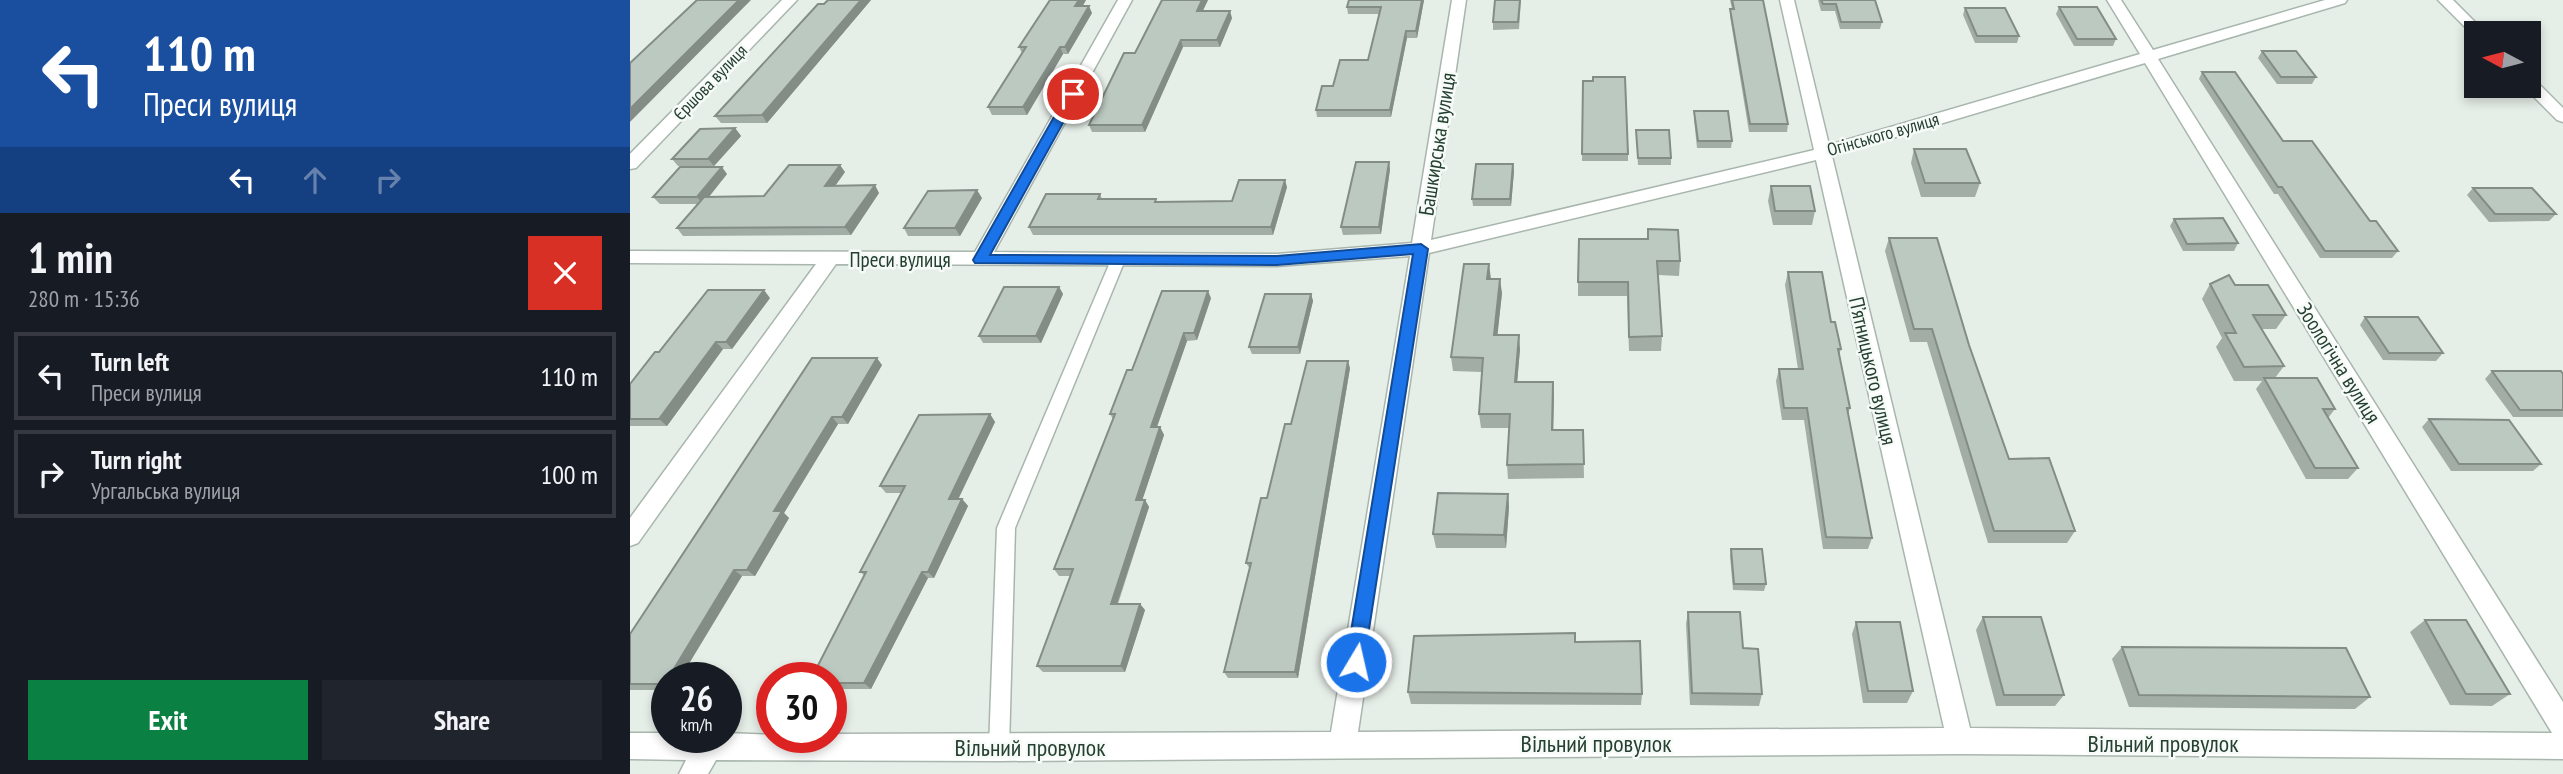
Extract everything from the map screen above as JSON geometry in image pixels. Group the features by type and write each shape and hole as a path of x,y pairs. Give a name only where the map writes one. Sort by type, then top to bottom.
{"street":[{"name":"Єршова вулиця","path":"630,164 790,0"},
{"path":"980,260 1125,0"},
{"name":"Башкирська вулиця","path":"1343,744 1459,0"},
{"name":"П’ятницького вулиця","path":"1787,0 1960,741"},
{"name":"Зоологічна вулиця","path":"2114,0 2563,726"},
{"name":"Огінського вулиця","path":"1421,249 1822,153 2340,0"},
{"path":"2445,0 2467,21"},
{"path":"2541,95 2563,117"},
{"name":"Преси вулиця","path":"630,257 1277,260 1421,249"},
{"path":"630,536 830,259"},
{"name":"Вільний провулок","path":"742,747 999,748 1960,741 2563,746"},
{"name":"Вільний провулок","path":"630,747 651,747"},
{"path":"693,774 705,753"}],"lane":[{"path":"999,748 1006,528 1118,260"}],"building":[{"path":"697,0 739,0 630,109 630,63"},
{"path":"828,0 861,0 762,115 715,116 818,4 824,4"},
{"path":"1050,0 1079,0 1075,6 1089,6 1065,47 1060,47 1023,107 988,107 1026,47 1019,47"},
{"path":"1162,0 1202,0 1197,11 1230,11 1217,40 1181,40 1142,125 1089,125 1124,53 1135,53"},
{"path":"1349,0 1422,0 1416,31 1406,31 1390,110 1316,110 1322,86 1333,86 1340,60 1368,60 1381,7 1347,7"},
{"path":"1495,0 1520,0 1518,22 1493,22"},
{"path":"1732,0 1763,0 1788,124 1750,124 1730,9 1734,9"},
{"path":"1821,0 1875,0 1882,22 1841,22 1836,4 1823,4"},
{"path":"2059,7 2097,7 2116,39 2077,39"},
{"path":"1965,8 2005,8 2019,36 1977,36"},
{"path":"2262,51 2296,51 2316,77 2281,77"},
{"path":"2202,72 2235,72 2283,141 2312,141 2370,221 2376,221 2398,251 2325,251 2282,187 2278,187"},
{"path":"1593,77 1625,77 1628,154 1582,154 1583,81 1593,81"},
{"path":"1694,111 1728,111 1732,141 1698,141"},
{"path":"735,128 708,159 672,159 700,129"},
{"path":"1636,130 1669,130 1671,158 1638,158"},
{"path":"1914,149 1966,149 1980,183 1925,183"},
{"path":"1356,162 1389,162 1379,227 1341,227"},
{"path":"1476,164 1513,164 1510,199 1472,199"},
{"path":"789,165 840,165 825,186 875,185 845,227 677,228 704,197 764,196"},
{"path":"680,167 722,167 697,197 653,197"},
{"path":"1239,180 1285,180 1271,227 1029,227 1046,194 1100,194 1098,199 1156,199 1155,202 1232,201"},
{"path":"1771,186 1810,186 1815,211 1775,211"},
{"path":"2473,188 2532,188 2556,214 2495,214"},
{"path":"977,190 955,228 904,228 928,191"},
{"path":"2223,218 2238,243 2187,244 2174,219"},
{"path":"1648,229 1678,230 1680,261 1657,261 1662,336 1629,337 1628,282 1578,282 1579,239 1648,239"},
{"path":"1889,238 1937,238 1969,345 2009,459 2049,458 2075,531 1994,531 1932,329 1914,329"},
{"path":"1464,264 1489,264 1487,279 1500,279 1494,335 1519,335 1515,382 1553,382 1552,430 1583,430 1584,464 1507,465 1510,414 1479,414 1483,358 1451,357"},
{"path":"1788,272 1822,272 1831,322 1835,322 1841,349 1838,349 1850,408 1847,408 1872,538 1826,537 1807,408 1784,408 1779,369 1803,369"},
{"path":"2229,275 2235,285 2268,285 2286,315 2253,315 2284,366 2244,367 2225,333 2236,333 2210,284"},
{"path":"1004,287 1059,287 1036,336 979,336"},
{"path":"708,290 764,290 726,342 716,342 659,419 630,419 630,384"},
{"path":"1162,291 1208,291 1194,333 1184,333 1151,427 1160,427 1136,500 1145,500 1111,604 1140,604 1121,666 1037,666 1073,569 1054,569 1115,414 1110,414 1127,370 1132,370"},
{"path":"1265,294 1311,294 1298,347 1249,347"},
{"path":"2365,317 2418,317 2443,353 2389,353"},
{"path":"812,358 877,358 842,417 832,417 774,511 782,511 747,570 734,570 678,662 651,662 651,684 630,684 630,634"},
{"path":"1307,361 1348,361 1295,672 1224,672 1251,563 1246,563 1261,498 1267,498 1285,424 1291,424"},
{"path":"2492,371 2561,371 2563,410 2520,410"},
{"path":"2264,378 2317,378 2335,409 2323,409 2358,468 2315,468"},
{"path":"990,414 949,499 962,499 928,572 922,572 864,683 847,683 847,662 820,662 866,572 860,572 905,486 880,486 919,415"},
{"path":"2429,419 2509,420 2541,464 2459,464"},
{"path":"1438,493 1508,494 1504,535 1433,534"},
{"path":"1731,549 1762,549 1766,584 1734,584"},
{"path":"1688,612 1740,612 1743,648 1758,649 1762,694 1692,693"},
{"path":"1983,617 2041,617 2064,695 2004,695"},
{"path":"2425,620 2466,620 2510,694 2466,694"},
{"path":"1856,622 1900,622 1913,691 1868,691"},
{"path":"1575,633 1575,642 1640,641 1642,694 1408,692 1414,636"},
{"path":"2122,647 2346,648 2370,697 2139,695"}],"route":[{"path":"1073,94 980,260 1277,260 1421,249 1356,662"}]}
